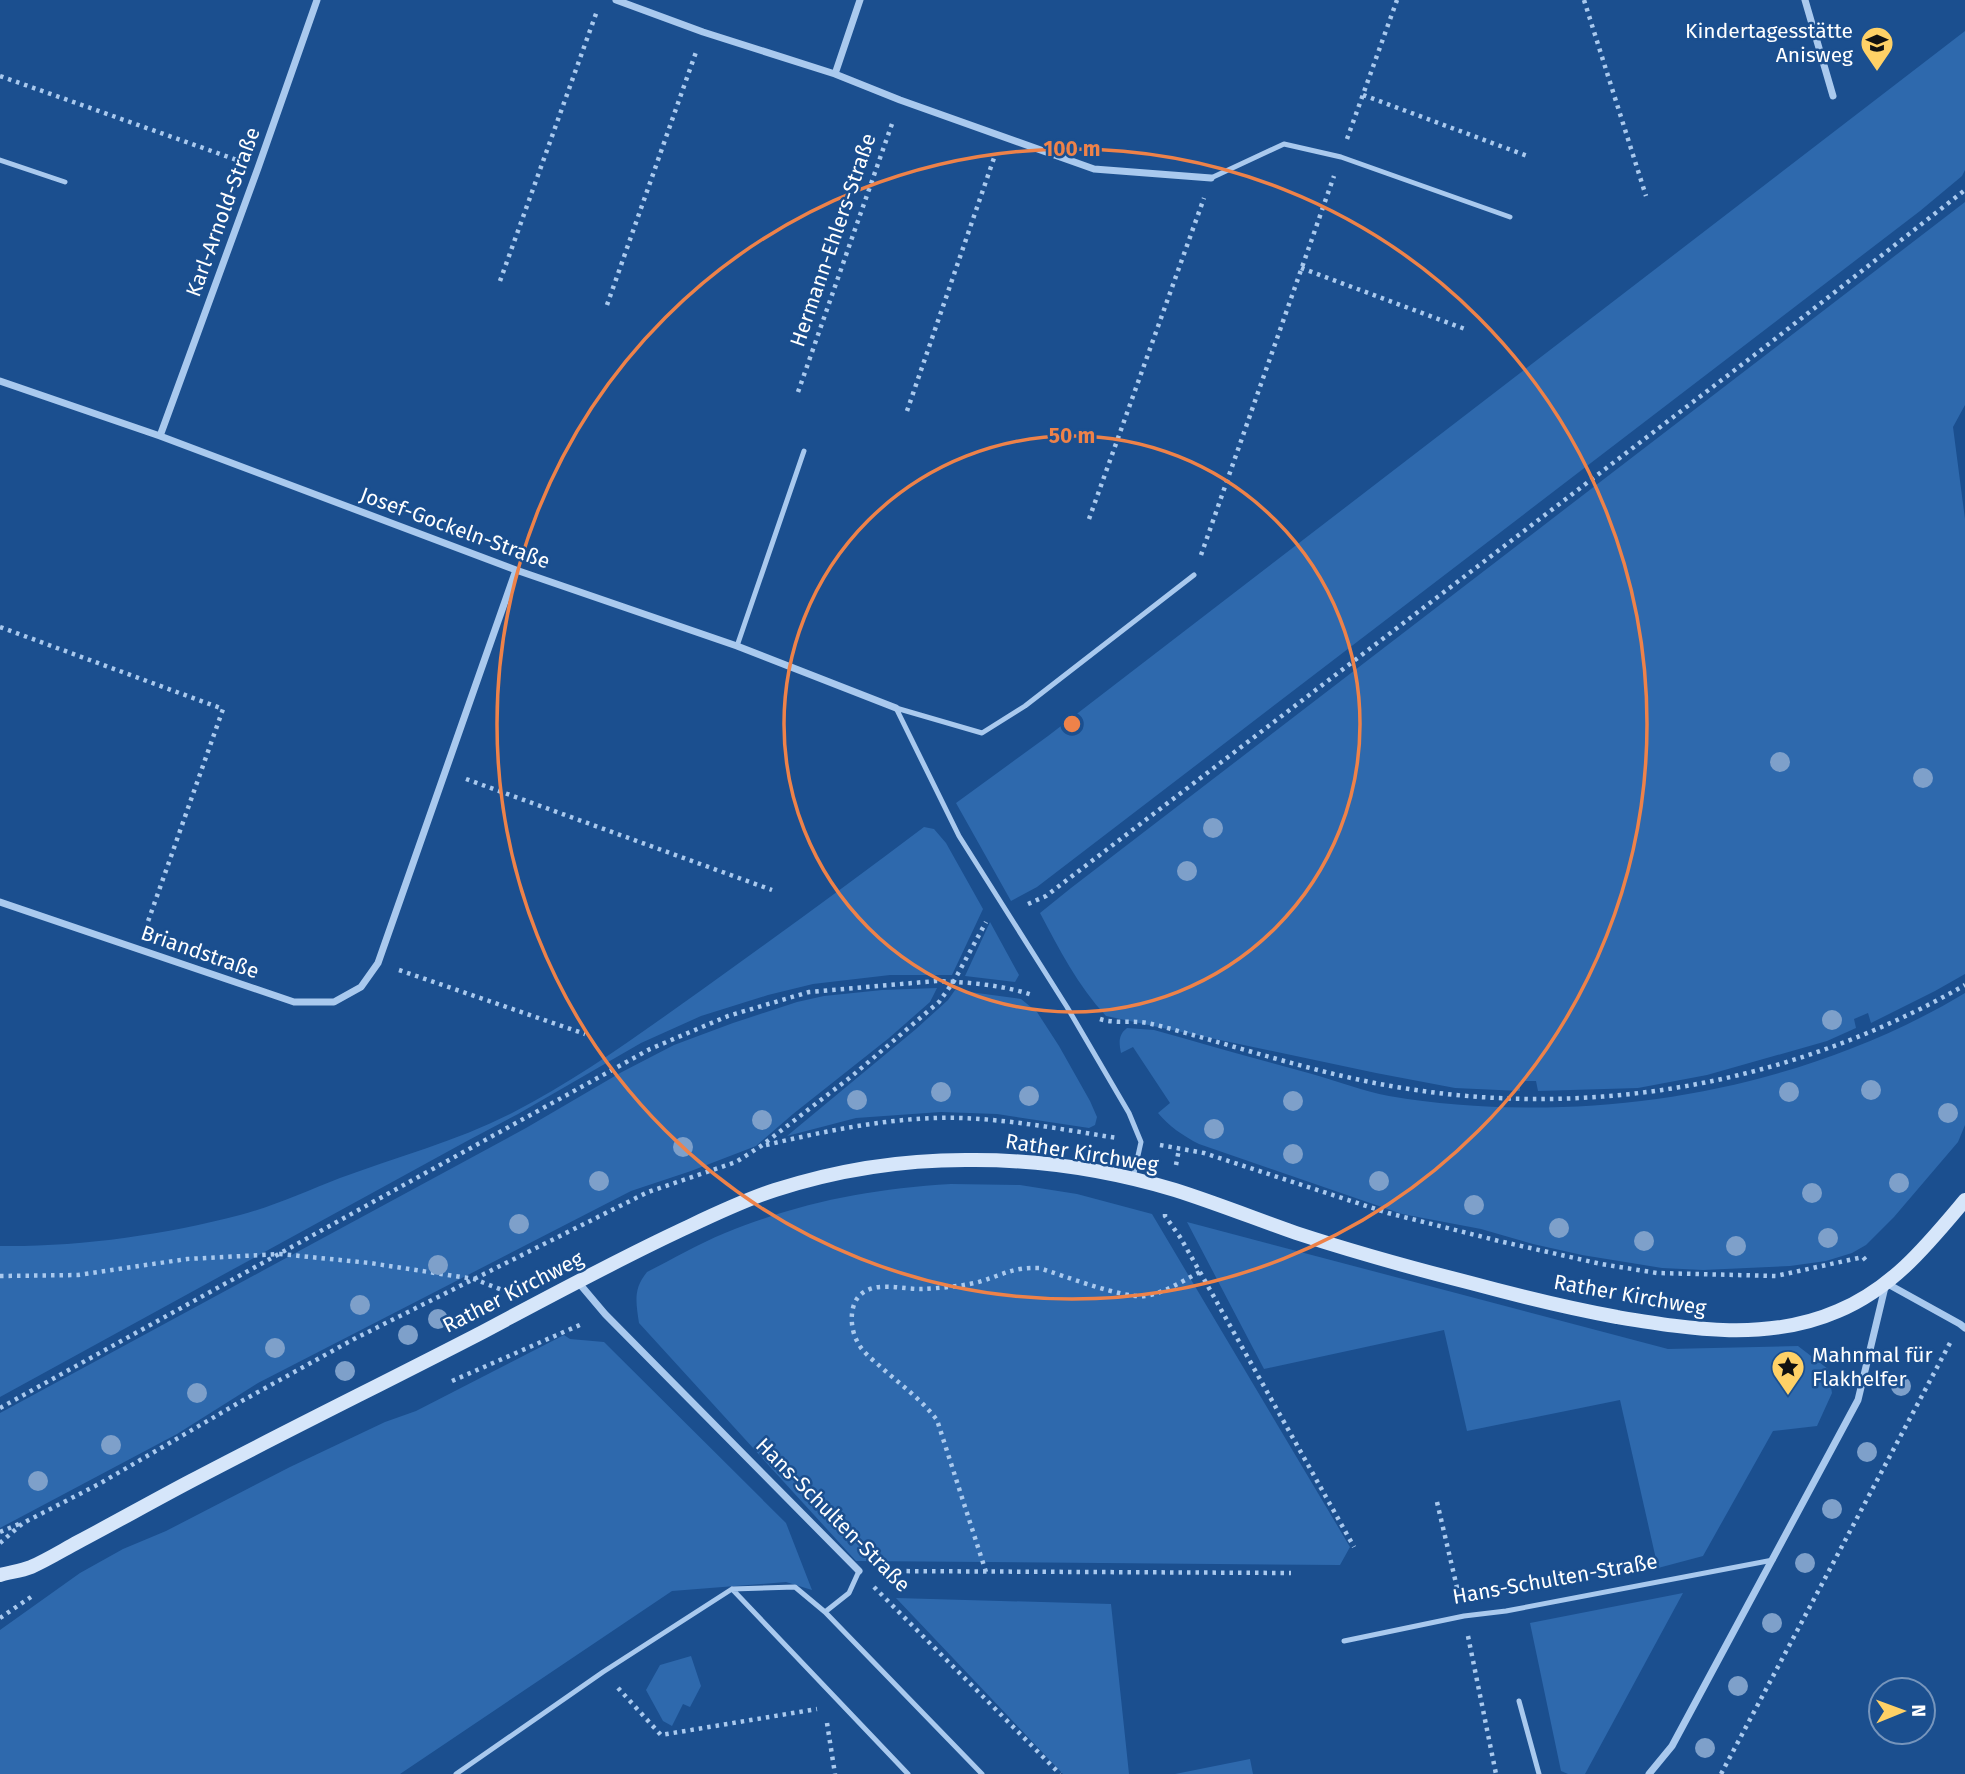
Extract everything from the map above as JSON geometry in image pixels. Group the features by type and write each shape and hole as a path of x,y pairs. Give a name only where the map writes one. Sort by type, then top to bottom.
{"main road":[{"name":"Rather Kirchweg","path":"0,1575 31,1567 647,1246 749,1199 806,1181 873,1166 909,1162 1002,1160 1059,1166 1133,1179 1171,1189 1327,1243 1433,1273 1593,1312 1687,1328 1754,1330 1800,1324 1841,1310 1886,1283"},
{"path":"1886,1283 1921,1253 1965,1200"}],"street":[{"name":"Karl-Arnold-Straße","path":"160,436 317,0"},
{"path":"616,0 704,32 835,74 1000,137 1094,169 1211,178"},
{"path":"835,74 860,0"},
{"path":"1805,0 1833,96"},
{"name":"Josef-Gockeln-Straße","path":"0,382 160,436 516,570 737,646 897,708"},
{"name":"Briandstraße","path":"0,902 294,1002 334,1002 361,987 379,963 516,570"},
{"name":"Hans-Schulten-Straße","path":"578,1282 605,1314 859,1571"},
{"path":"1649,1774 1672,1746 1858,1400 1886,1283 1963,1326"}],"lane":[{"path":"1211,178 1284,144 1341,157 1510,216"},
{"path":"0,160 65,182"},
{"path":"737,646 804,451"},
{"path":"897,708 982,733 1025,706 1194,575"},
{"path":"897,708 959,836 1067,1007 1129,1113 1141,1142 1133,1179"},
{"name":"Hans-Schulten-Straße","path":"1344,1641 1464,1616 1506,1611 1773,1560"},
{"path":"825,1612 849,1593 859,1571"},
{"path":"456,1774 603,1672 732,1589 795,1587 825,1612 982,1774"},
{"path":"732,1589 908,1774"},
{"path":"1519,1701 1539,1774"}],"path":[{"path":"500,281 601,0"},
{"path":"1194,575 1300,268 1397,0"},
{"path":"1584,0 1646,196"},
{"path":"607,305 704,32"},
{"path":"0,76 258,168"},
{"path":"1363,95 1530,158"},
{"name":"Hermann-Ehlers-Straße","path":"798,391 900,100"},
{"path":"907,411 1000,137"},
{"path":"1089,519 1211,178"},
{"path":"0,1532 99,1484 354,1339 648,1192 736,1163 761,1146 862,1068 939,1002 954,982 988,919 1046,896 1761,350 1965,190"},
{"path":"1300,268 1465,329"},
{"path":"0,627 223,709 138,950"},
{"path":"446,772 772,890"},
{"path":"379,963 585,1034"},
{"path":"0,1408 650,1049 728,1016 809,992 936,981 1018,990 1111,1023 1148,1023 1357,1079 1406,1089 1457,1096 1558,1099 1620,1096 1679,1088 1766,1068 1850,1040 1899,1019 1965,985"},
{"path":"761,1146 837,1128 900,1121 962,1118 1041,1126 1204,1153 1388,1213 1601,1264 1657,1273 1776,1276 1863,1257 1886,1283"},
{"path":"1180,1149 1165,1216 1200,1272 1354,1547"},
{"path":"0,1276 78,1275 187,1259 280,1254 370,1263 474,1279 537,1304"},
{"path":"986,1572 937,1420 929,1409 867,1356 858,1345 853,1333 854,1304 861,1295 880,1287 925,1289 969,1284 1009,1270 1025,1268 1039,1268 1133,1296 1152,1294 1169,1288 1200,1272"},
{"path":"1721,1774 1963,1326"},
{"path":"0,1543 23,1523"},
{"path":"859,1571 1291,1573"},
{"name":"Hans-Schulten-Straße","path":"859,1571 1060,1774"},
{"path":"603,1672 661,1735 824,1707"},
{"path":"826,1721 835,1774"}],"shaded area":[{"path":"1965,31 1965,170 1962,176 1920,211 1037,887 1011,901 956,803 1048,736"},
{"path":"1965,202 1965,405 1953,427 1965,519 1965,974 1871,1023 1868,1013 1854,1019 1856,1028 1827,1041 1707,1075 1638,1088 1538,1091 1536,1081 1520,1081 1520,1091 1455,1088 1106,1016 1078,980 1040,913"},
{"path":"924,827 934,829 946,843 983,909 952,975 890,975 813,984 701,1016 641,1043 518,1114 0,1397 0,1246 121,1238 240,1215 491,1123 562,1085 633,1038"},
{"path":"990,922 1019,975 1015,982 965,976"},
{"path":"937,988 930,1002 889,1038 756,1146 631,1191 258,1383 177,1434 0,1528 0,1413 674,1045 797,1002 824,996"},
{"path":"955,990 1021,999 1037,1012 1090,1101 1097,1117 1095,1125 1089,1128 997,1114 941,1112 856,1118 787,1136 916,1029 948,1000"},
{"path":"1965,993 1965,1125 1958,1142 1894,1217 1866,1245 1852,1253 1826,1261 1790,1266 1703,1270 1662,1268 1582,1255 1481,1229 1402,1214 1187,1138 1158,1113 1170,1103 1133,1047 1121,1053 1120,1046 1121,1036 1127,1028 1154,1030 1389,1096 1462,1105 1536,1108 1611,1104 1686,1094 1759,1078 1831,1056 1900,1028"},
{"path":"951,1184 1020,1185 1077,1194 1152,1214 1350,1547 1340,1565 856,1561 639,1323 638,1290 647,1272 715,1237 809,1205 892,1189"},
{"path":"1187,1222 1668,1349 1798,1346 1828,1369 1832,1393 1817,1426 1773,1431 1703,1556 1658,1568 1620,1400 1467,1431 1444,1330 1264,1369"},
{"path":"564,1335 570,1339 604,1342 786,1523 812,1590 786,1582 672,1591 400,1774 0,1774 0,1630 80,1573 123,1549 166,1531 385,1422 416,1411"},
{"path":"1683,1593 1585,1774 1568,1774 1561,1771 1530,1623"},
{"path":"896,1598 1111,1604 1129,1774 1063,1774"},
{"path":"691,1656 701,1686 690,1707 683,1704 672,1726 663,1721 646,1690 660,1665"},
{"path":"1250,1759 1253,1774 1175,1774"}],"place":[{"name":"Kindertagesstätte Anisweg","path":"1877,73"},
{"name":"Mahnmal für Flakhelfer","path":"1788,1397"}]}
